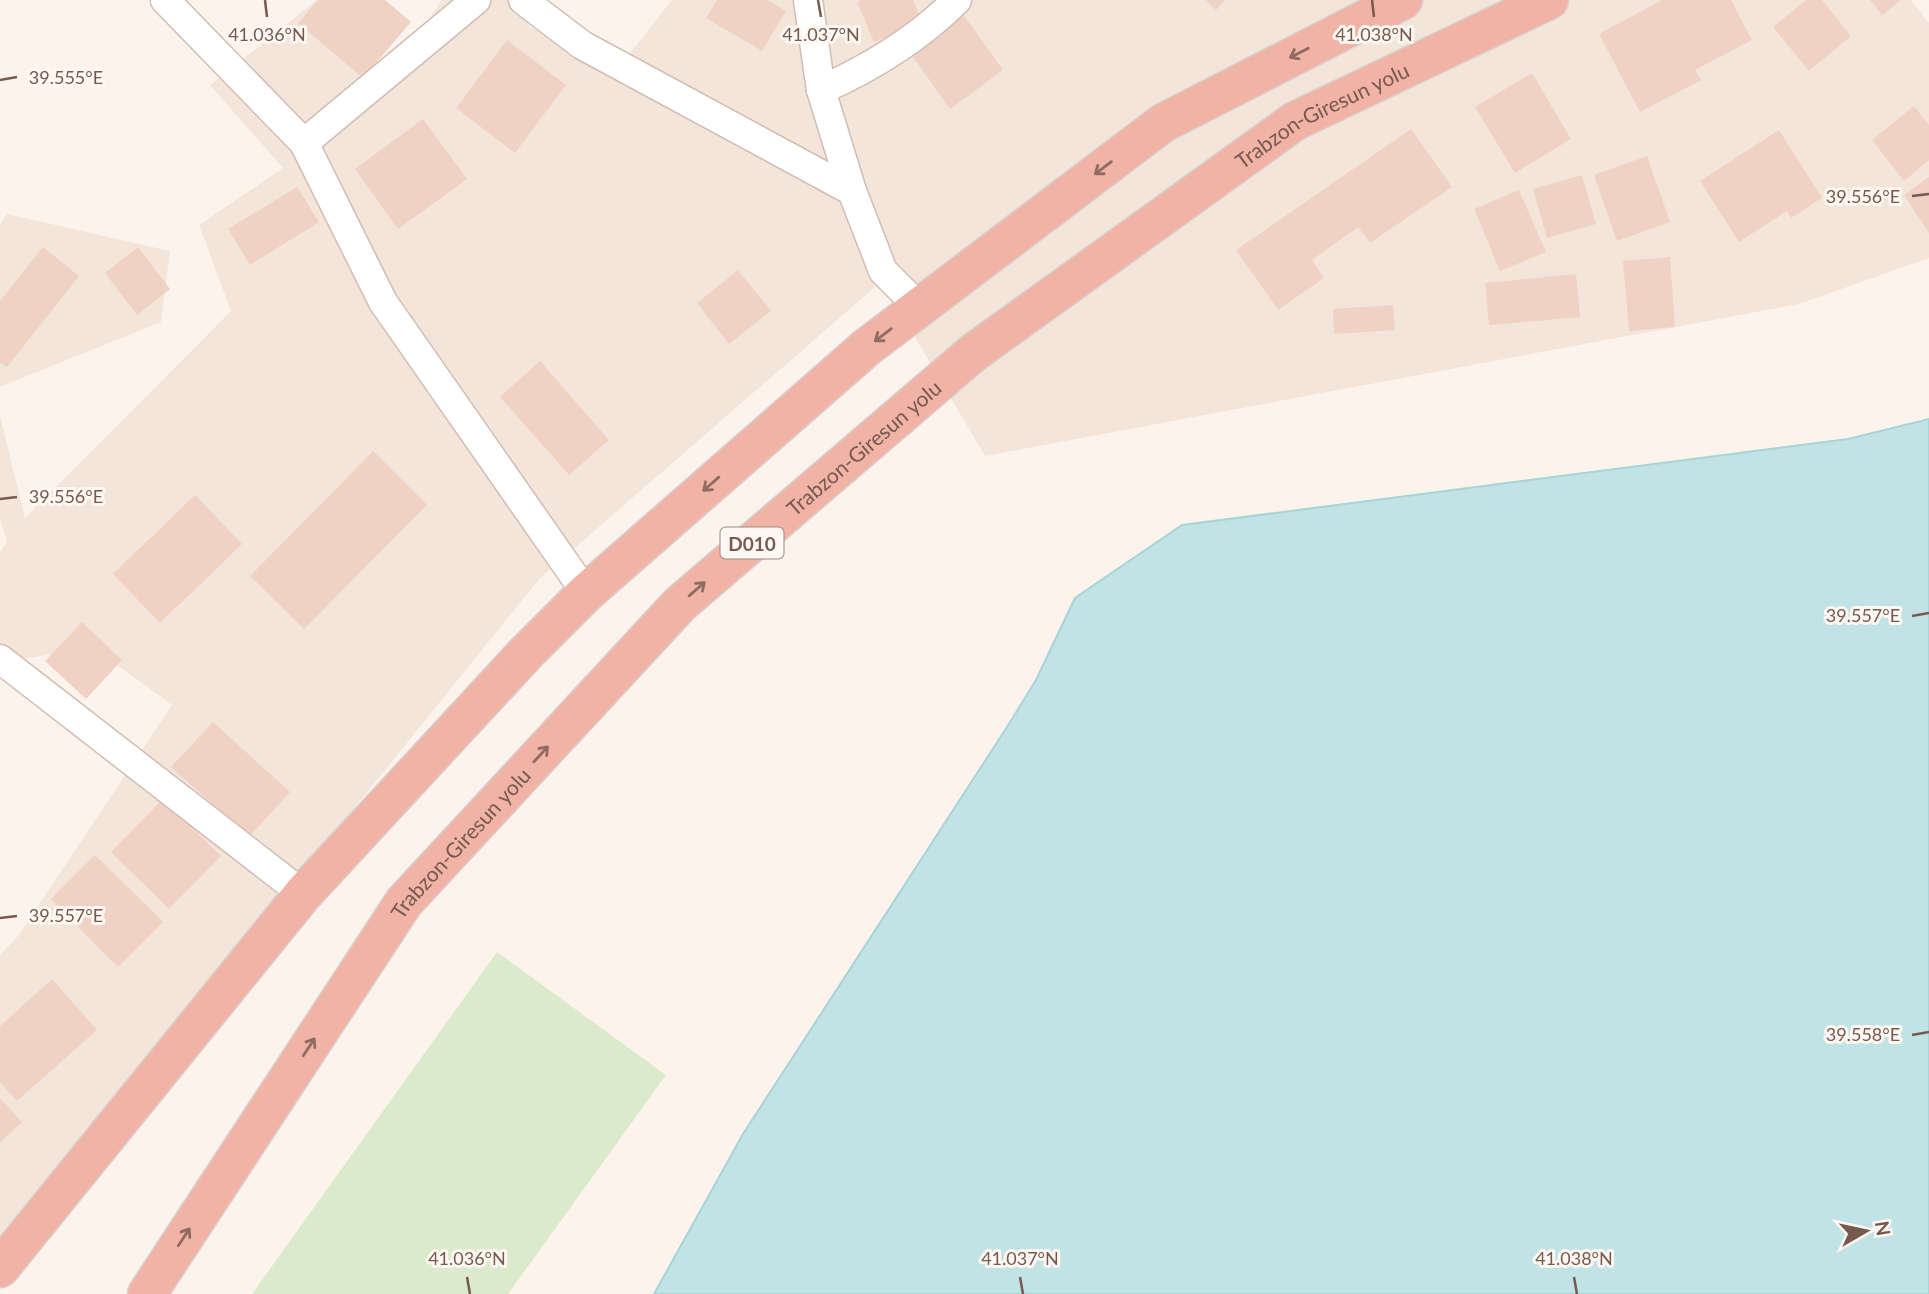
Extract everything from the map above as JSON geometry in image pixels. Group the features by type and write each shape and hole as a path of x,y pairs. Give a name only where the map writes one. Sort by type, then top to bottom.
{"highway":[{"path":"0,1268 303,894 526,653 586,593 867,347 1163,123 1404,0"},
{"name":"Trabzon-Giresun yolu","path":"147,1294 404,902 680,604 973,353 1295,121 1549,0"}],"street":[{"path":"165,0 304,143 383,302 586,593"},
{"path":"304,143 476,0"},
{"path":"523,0 582,44 852,191"},
{"path":"808,0 821,90 852,191 883,271 919,307"},
{"path":"821,90 862,71 943,14 957,0"},
{"path":"0,659 303,894"}],"shaded area":[{"path":"317,0 392,76 442,0 548,0 529,26 616,71 672,0 1911,0 1929,23 1929,258 1799,304 985,456 882,281 540,578 0,1247 0,955 18,936 172,705 94,648 0,662 0,552 7,542 0,519 0,416 25,518 231,311 199,225 283,168 210,85"},
{"path":"7,214 170,251 161,322 0,387 0,225"}],"green space":[{"path":"497,952 666,1075 508,1294 252,1294"}],"water":[{"path":"1929,419 1929,1294 654,1294 743,1134 1036,680 1075,598 1182,525 1848,439"}],"building":[{"path":"318,0 385,0 411,22 363,78 298,23"},
{"path":"717,0 767,0 786,11 762,51 706,18"},
{"path":"913,0 922,23 874,42 857,2"},
{"path":"1206,0 1225,0 1216,10"},
{"path":"1662,0 1731,0 1752,40 1695,70 1701,80 1640,112 1599,34"},
{"path":"1806,0 1822,0 1851,36 1809,71 1773,27"},
{"path":"1870,0 1901,0 1882,15"},
{"path":"962,13 1003,70 950,109 909,51"},
{"path":"507,40 566,85 515,153 456,108"},
{"path":"1532,73 1571,139 1515,173 1475,107"},
{"path":"1914,106 1929,125 1929,160 1904,181 1872,140"},
{"path":"423,119 467,179 398,229 355,169"},
{"path":"1411,129 1452,187 1370,243 1358,227 1312,260 1324,278 1278,310 1236,250"},
{"path":"1779,130 1822,198 1791,218 1787,211 1739,242 1700,181"},
{"path":"1647,156 1670,222 1617,241 1594,175"},
{"path":"1582,175 1596,224 1547,238 1533,189"},
{"path":"1929,177 1929,233 1904,195"},
{"path":"297,187 319,222 250,265 228,229"},
{"path":"1519,190 1546,252 1500,271 1474,209"},
{"path":"43,247 79,276 7,367 0,362 0,301"},
{"path":"138,247 170,289 137,315 105,273"},
{"path":"1670,257 1675,327 1629,331 1623,261"},
{"path":"738,270 771,311 729,344 697,303"},
{"path":"1576,274 1580,317 1489,325 1485,283"},
{"path":"1393,305 1395,330 1334,334 1333,309"},
{"path":"540,361 609,440 569,475 500,397"},
{"path":"373,451 427,505 304,629 250,576"},
{"path":"195,495 242,544 160,623 113,574"},
{"path":"82,622 122,660 86,699 45,661"},
{"path":"213,722 290,792 249,837 171,767"},
{"path":"163,799 221,856 169,909 111,852"},
{"path":"95,855 163,922 118,967 51,899"},
{"path":"52,979 97,1030 17,1101 0,1082 0,1026"},
{"path":"0,1098 22,1122 0,1143"}]}
